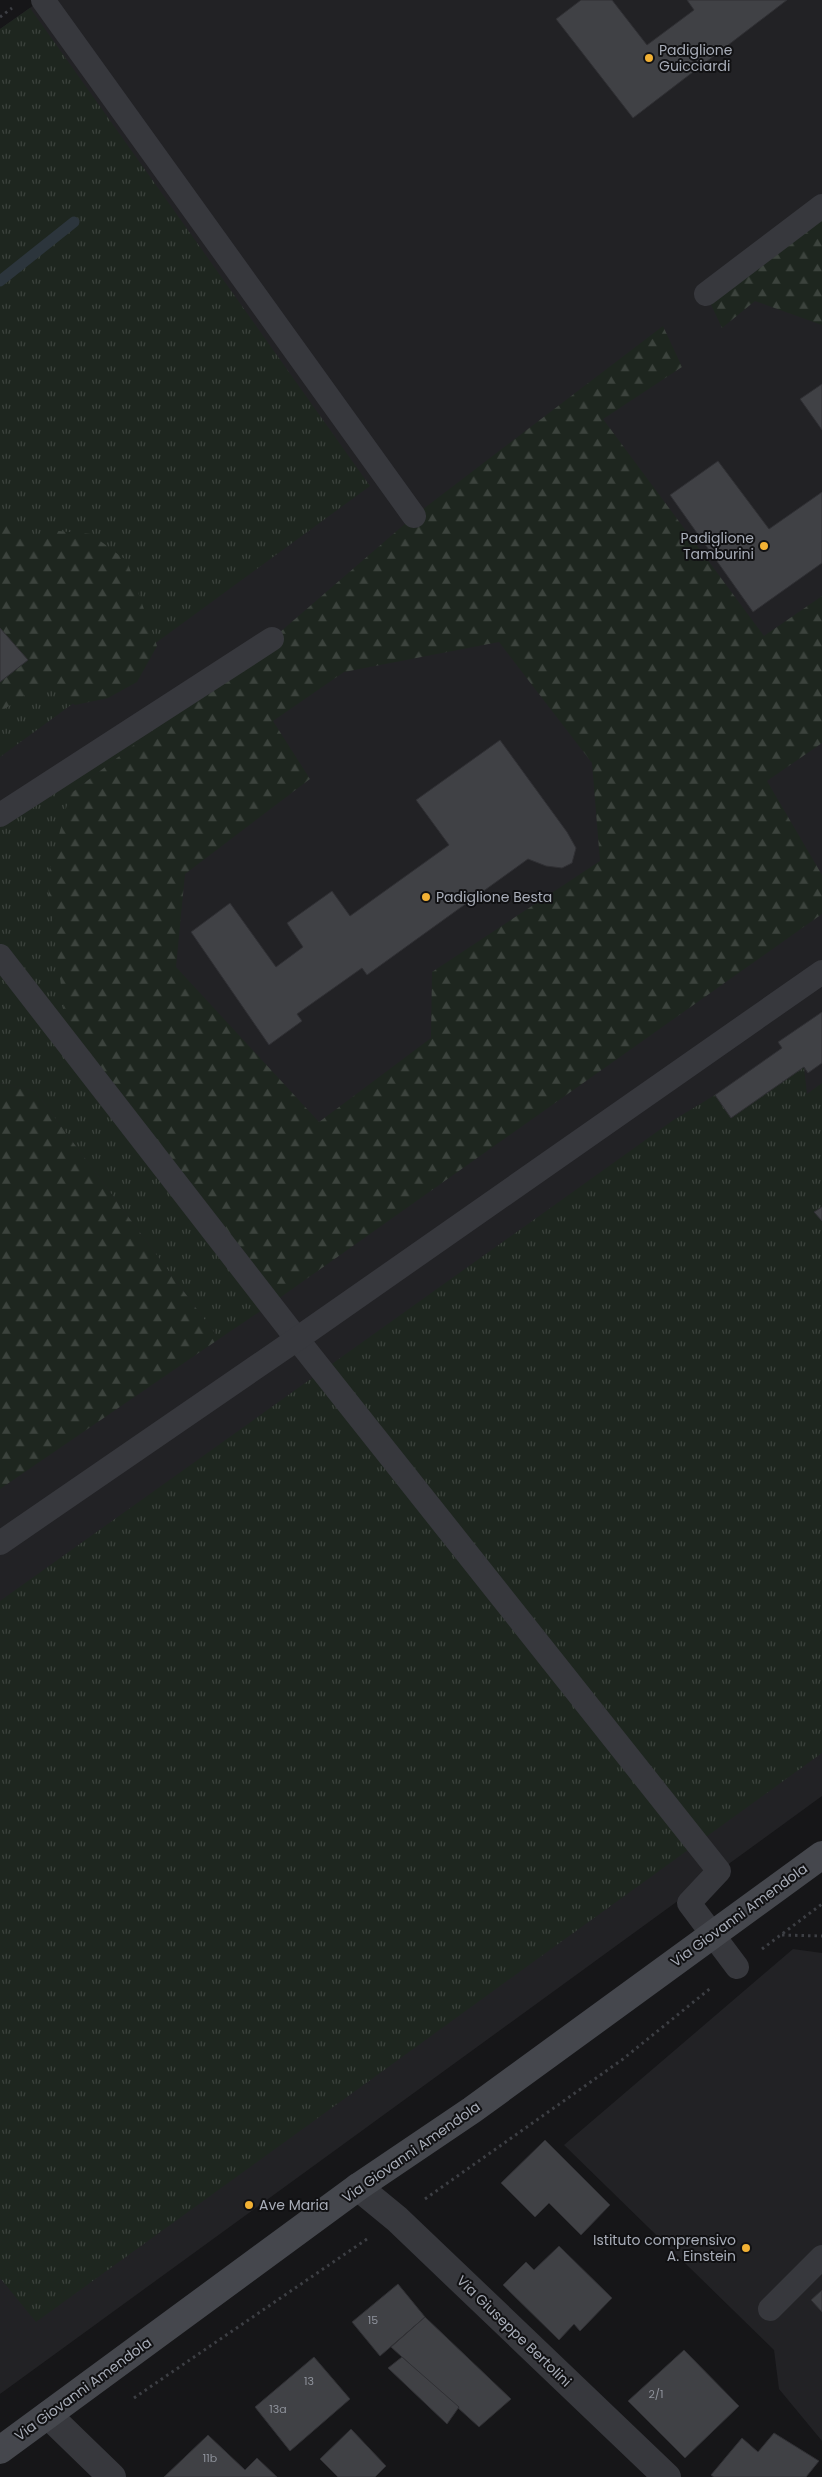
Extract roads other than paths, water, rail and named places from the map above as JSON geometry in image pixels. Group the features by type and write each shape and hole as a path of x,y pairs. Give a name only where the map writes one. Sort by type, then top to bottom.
{"main road":[{"name":"Via Giovanni Amendola","path":"0,2450 358,2187 472,2110 822,1855"}],"street":[{"path":"43,0 414,516"},
{"path":"706,294 822,206"},
{"path":"0,815 272,639"},
{"path":"0,956 297,1339 718,1871 689,1904 737,1967"},
{"path":"0,1543 297,1339 822,972"},
{"name":"Via Giuseppe Bertolini","path":"358,2187 396,2219 668,2477"},
{"path":"770,2309 822,2257"},
{"path":"48,2416 112,2477"}],"waterway":[{"path":"0,281 74,222"}],"place":[{"name":"Padiglione Guicciardi","path":"649,58"},
{"name":"Padiglione Tamburini","path":"764,546"},
{"name":"Padiglione Besta","path":"426,897"},
{"name":"Ave Maria","path":"249,2205"},
{"name":"Istituto comprensivo A. Einstein","path":"746,2248"}]}
